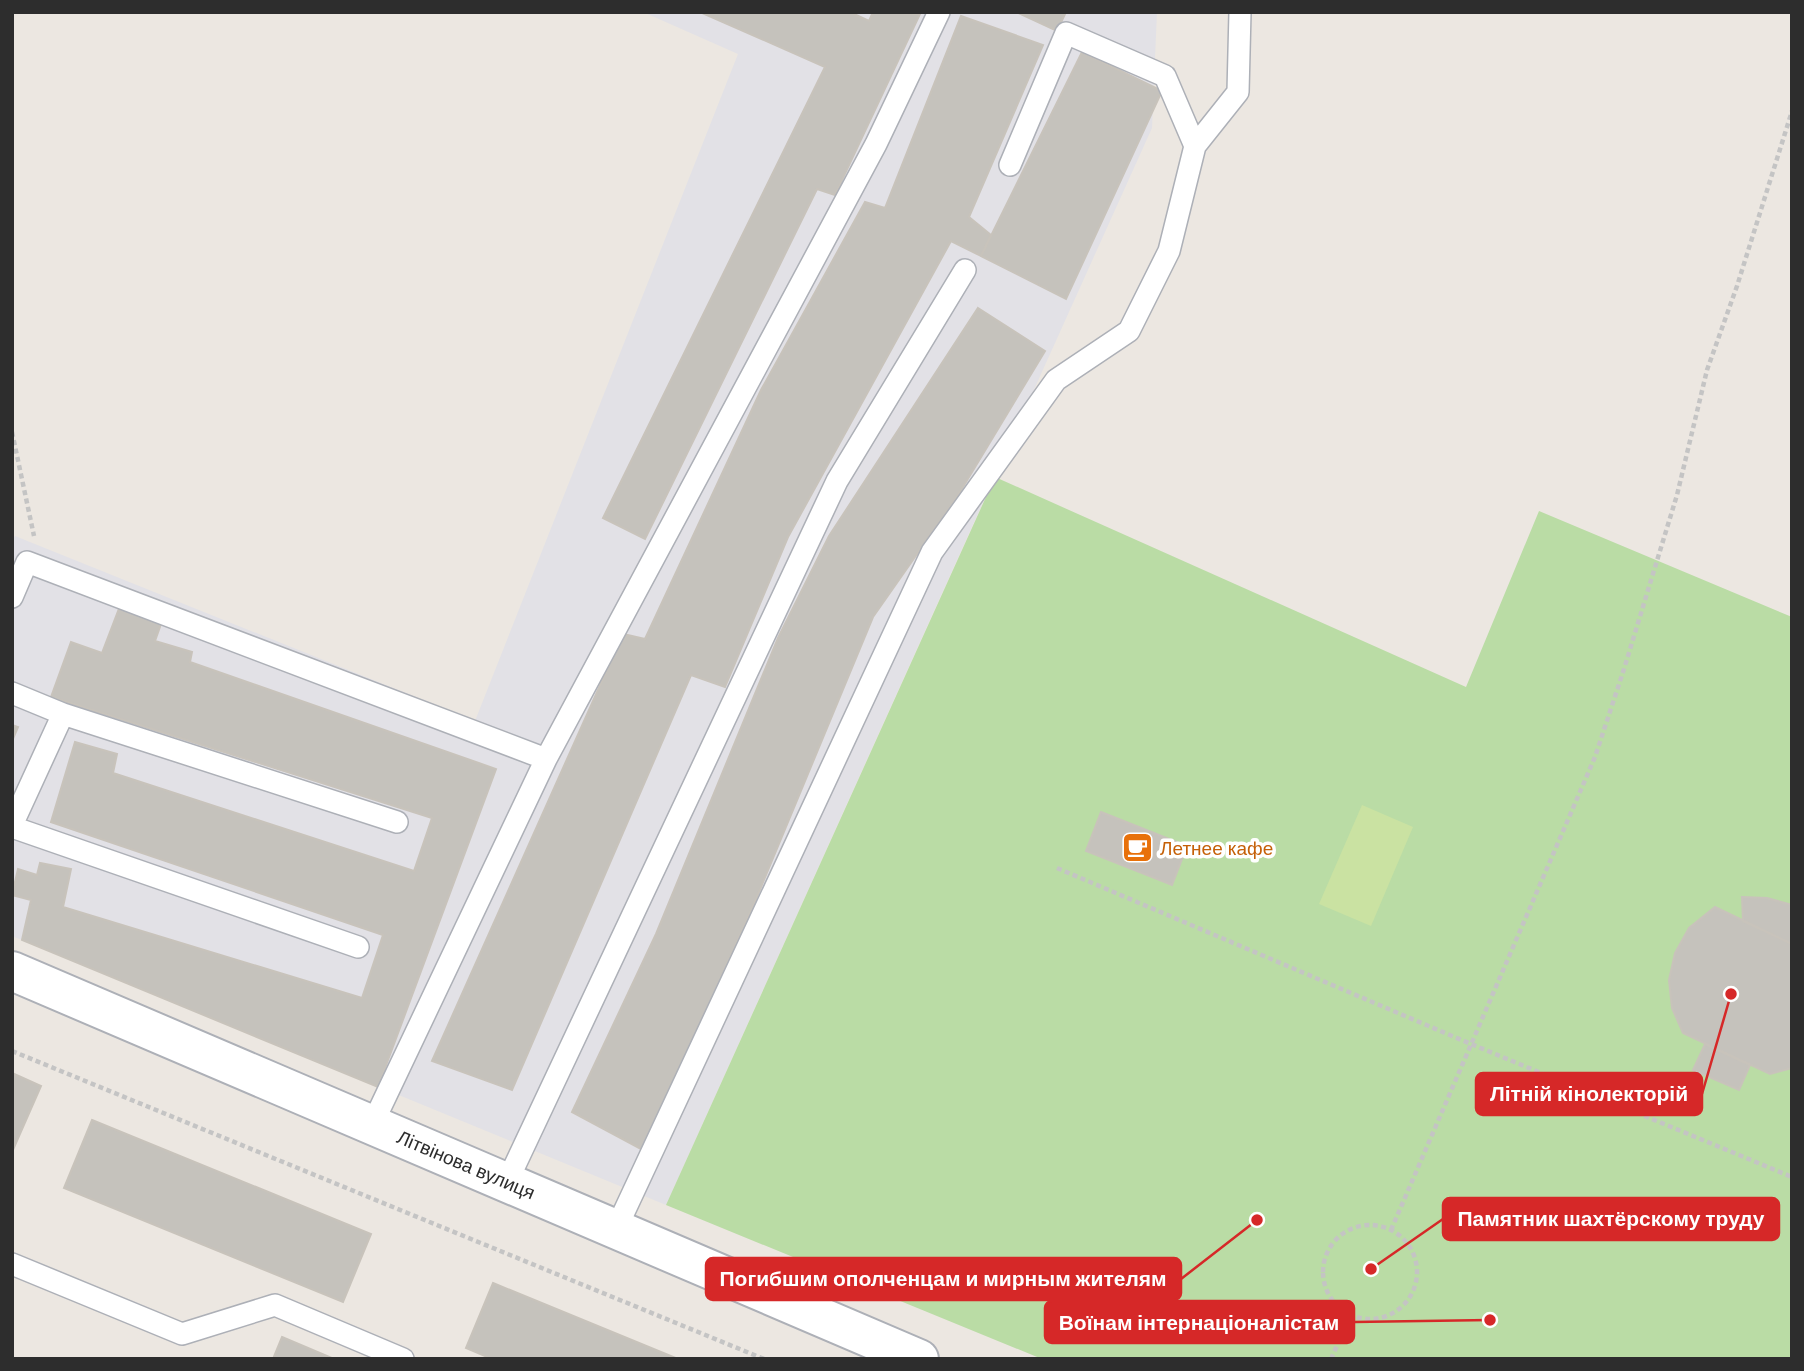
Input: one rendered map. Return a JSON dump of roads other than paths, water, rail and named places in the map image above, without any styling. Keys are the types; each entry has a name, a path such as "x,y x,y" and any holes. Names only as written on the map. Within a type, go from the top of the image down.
{"street":[{"name":"Літвінова вулиця","path":"12,971 919,1359"}],"lane":[{"path":"372,1125 546,759 876,144 939,12"},
{"path":"616,1229 932,552 1056,380 1129,331 1169,251 1195,146 1238,92 1240,12"},
{"path":"1010,165 1066,33 1165,76 1195,146"},
{"path":"507,1182 837,481 965,270"},
{"path":"12,597 27,562 546,759"},
{"path":"12,694 63,714 397,822"},
{"path":"63,714 12,826 358,947"},
{"path":"12,1264 182,1335 275,1305 403,1359"}],"place":[{"name":"Летнее кафе","path":"1137,848"},
{"name":"Літній кінолекторій","path":"1731,994"},
{"name":"Погибшим ополченцам и мирным жителям","path":"1257,1220"},
{"name":"Памятник шахтёрскому труду","path":"1371,1269"},
{"name":"Воїнам інтернаціоналістам","path":"1490,1320"}]}
